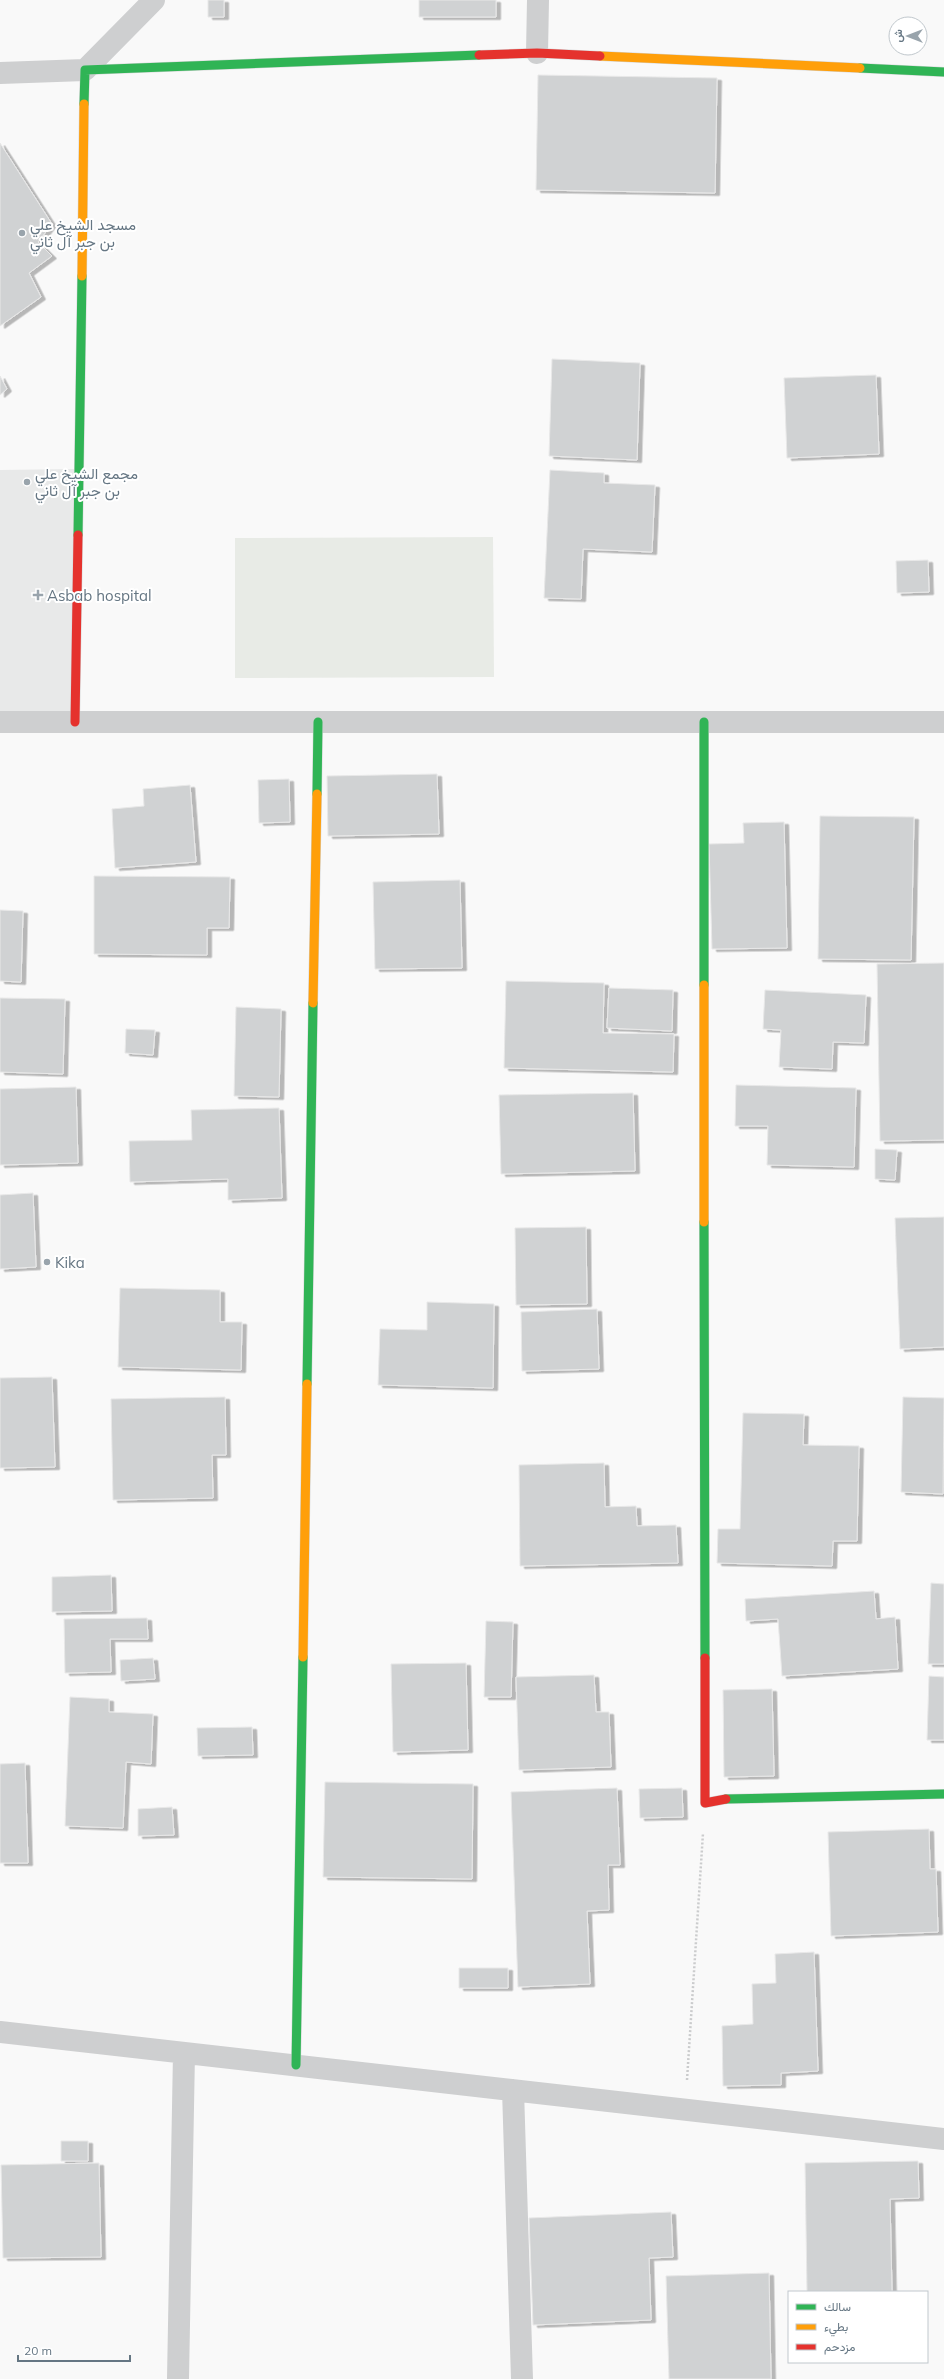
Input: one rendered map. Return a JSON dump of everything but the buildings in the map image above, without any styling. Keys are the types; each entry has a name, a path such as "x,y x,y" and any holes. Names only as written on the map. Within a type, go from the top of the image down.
{"street":[{"path":"75,722 85,70 154,0"},
{"path":"537,53 538,0"},
{"path":"0,73 537,53 944,72"},
{"path":"0,722 944,722"},
{"path":"296,2065 318,722"},
{"path":"704,722 705,1803 726,1799 944,1794"},
{"path":"0,2032 944,2139"},
{"path":"178,2379 184,2053"},
{"path":"513,2090 522,2379"}],"path":[{"path":"685,2109 705,1803"}],"shaded area":[{"name":"Asbab hospital","path":"74,469 76,721 0,721 0,470"},
{"path":"493,537 494,677 235,678 235,538"}],"traffic: fast":[{"path":"84,104 85,70 479,55"},
{"path":"860,68 944,72"},
{"path":"78,535 82,276"},
{"path":"317,794 318,722"},
{"path":"704,722 704,985"},
{"path":"307,1384 313,1003"},
{"path":"704,1222 705,1658"},
{"path":"296,2065 303,1657"},
{"path":"726,1799 944,1794"}],"traffic: slow":[{"path":"600,56 860,68"},
{"path":"82,276 84,104"},
{"path":"313,1003 317,794"},
{"path":"704,985 704,1222"},
{"path":"303,1657 307,1384"}],"traffic: jam":[{"path":"479,55 537,53 600,56"},
{"path":"75,722 78,535"},
{"path":"705,1658 705,1803 726,1799"}],"place":[{"name":"مسجد الشيخ علي بن جبر آل ثاني","path":"22,233"},
{"name":"مجمع الشيخ علي بن جبر آل ثاني","path":"27,482"},
{"name":"Asbab hospital","path":"38,595"},
{"name":"Kika","path":"47,1262"}]}
